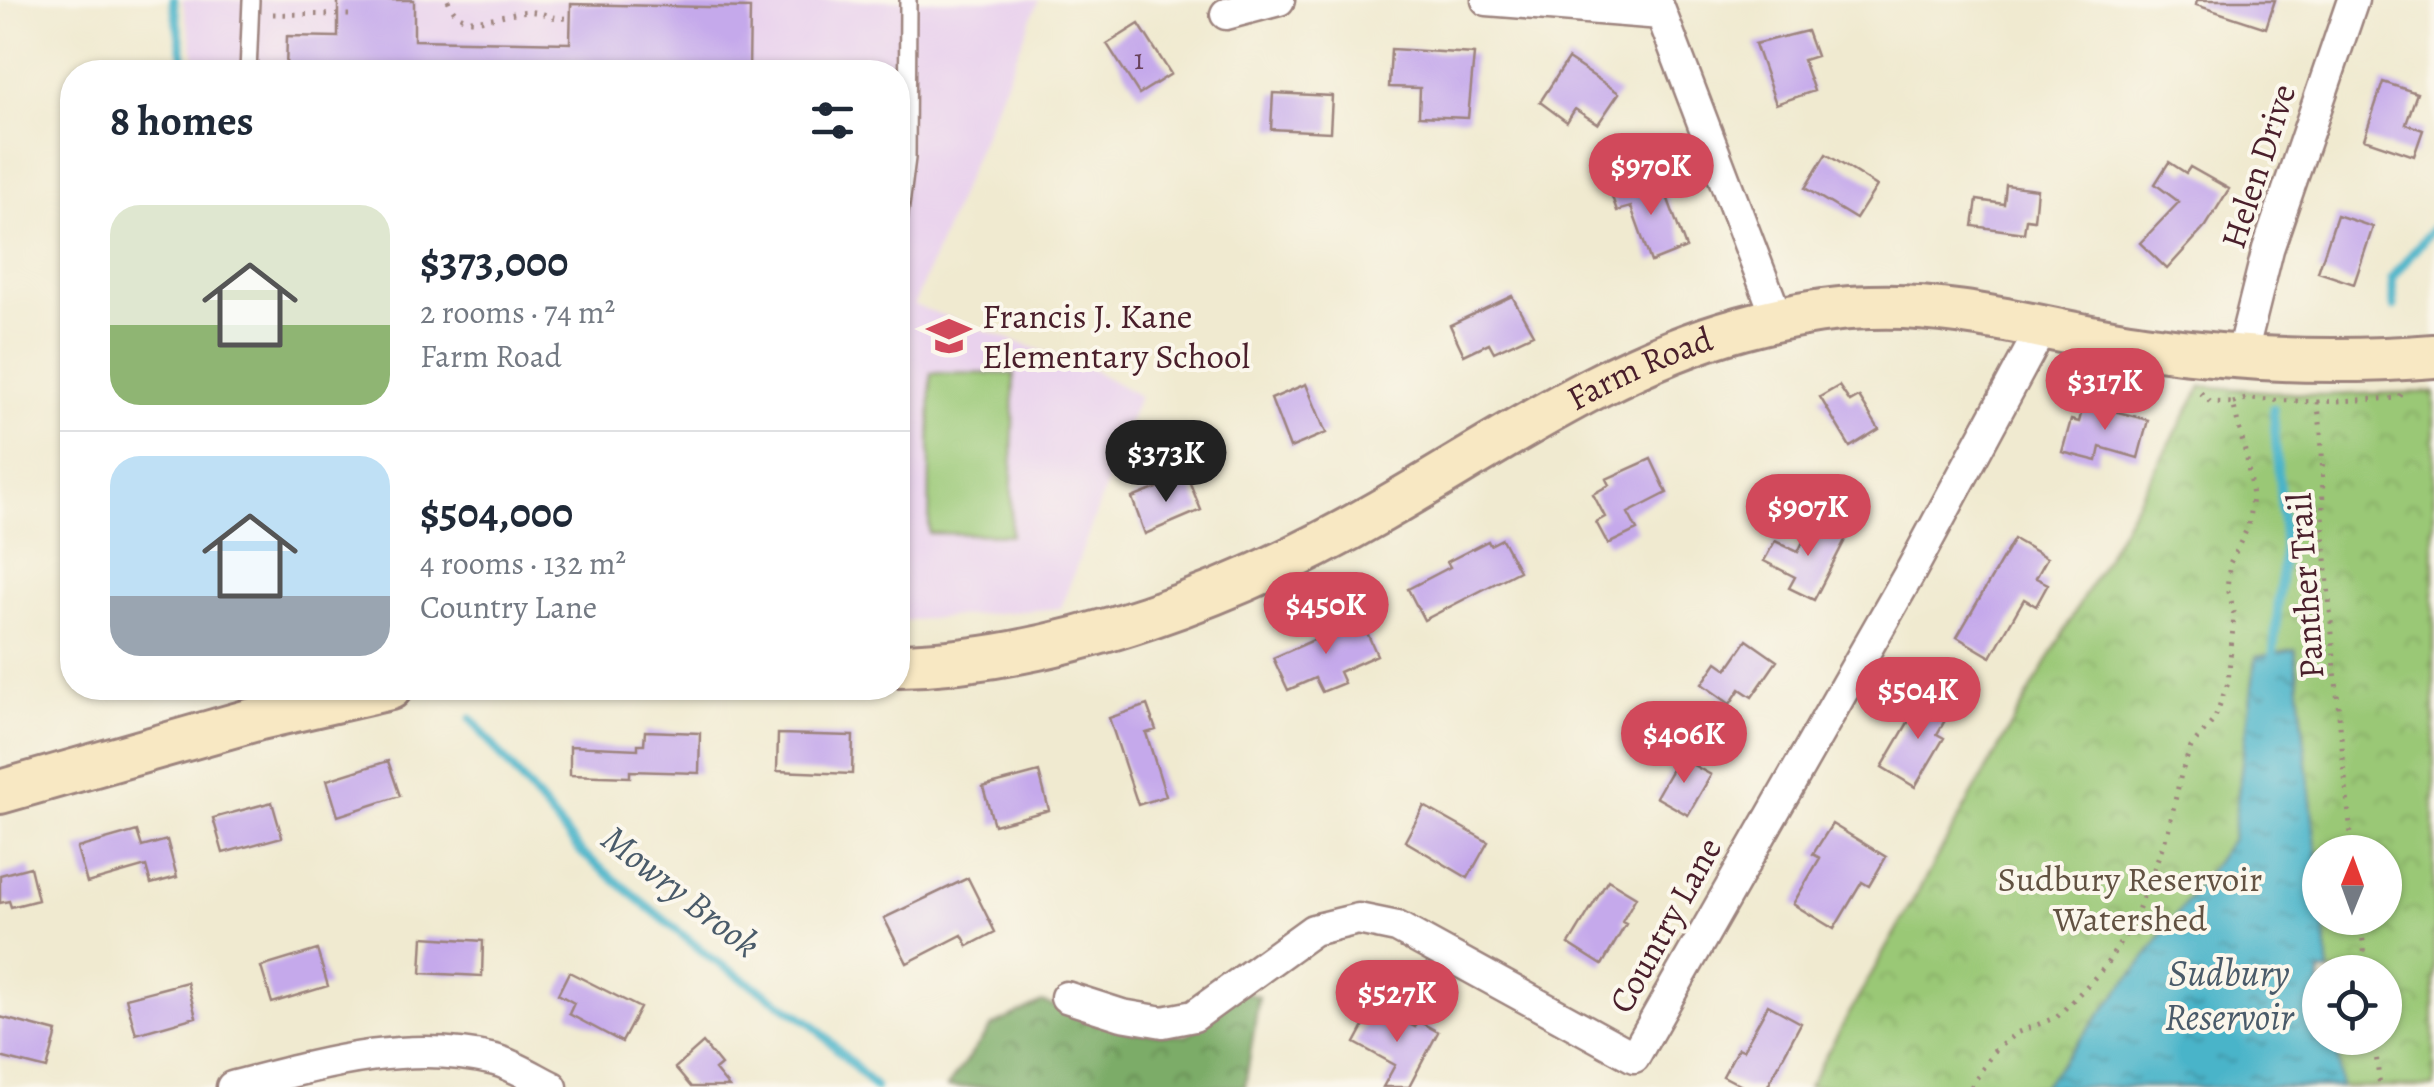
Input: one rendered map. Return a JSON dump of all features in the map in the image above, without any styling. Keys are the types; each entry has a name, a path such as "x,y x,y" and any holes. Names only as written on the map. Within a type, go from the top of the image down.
{"street":[{"path":"1226,14 1278,0"},
{"path":"1487,0 1659,7 1778,320"},
{"name":"Helen Drive","path":"2241,357 2268,249 2353,0"},
{"name":"Farm Road","path":"910,663 998,656 1113,626 1193,599 1317,545 1613,380 1674,352 1738,329 1778,320 1871,306 1938,311 2138,346 2241,357 2341,361 2434,356"},
{"name":"Country Lane","path":"1066,997 1122,1015 1163,1022 1194,1016 1313,930 1358,919 1397,928 1634,1058 1911,572 2042,328"},
{"path":"0,792 260,718 338,700"},
{"path":"232,1087 335,1061 421,1051 497,1060 552,1087"}],"lane":[{"path":"907,60 908,0"},
{"path":"248,60 250,7"}],"path":[{"path":"448,0 452,12 464,20 521,12 566,18"},
{"path":"250,7 350,15"},
{"name":"Panther Trail","path":"2195,388 2210,402 2318,402 2332,638 2351,835"},
{"name":"Panther Trail","path":"1971,1087 1993,1052 2016,1034 2057,1017 2104,968 2133,923 2168,832 2190,747 2214,720 2228,683 2234,616 2227,588 2230,563 2248,527 2252,497 2233,403"},
{"path":"2376,1055 2380,1087"}],"shaded area":[{"name":"Francis J. Kane Elementary School","path":"182,0 1039,0 914,305 1087,367 1139,396 1061,608 910,620 910,60 195,60"}],"green space":[{"path":"931,373 1014,374 1011,535 929,533"},
{"name":"Sudbury Reservoir Watershed","path":"2202,386 2314,395 2434,392 2434,1087 1808,1087"},
{"path":"1239,990 1259,997 1245,1087 947,1087 992,1026 1042,1002 1129,1031 1187,1036"}],"water":[{"name":"Sudbury Reservoir","path":"2295,650 2315,835 2302,835 2302,935 2326,935 2327,955 2302,955 2302,1055 2338,1055 2341,1087 2042,1087 2140,965 2232,839 2256,657"}],"building":[{"path":"338,0 414,0 414,40 570,43 571,4 750,8 749,60 286,60 287,36 338,37"},
{"path":"2197,0 2275,0 2266,28 2196,5"},
{"path":"1139,24 1171,74 1139,94 1107,44"},
{"path":"1807,31 1816,56 1803,60 1814,91 1776,104 1755,44"},
{"path":"1391,49 1474,54 1468,118 1419,116 1420,88 1389,87"},
{"path":"1568,59 1619,93 1598,124 1575,109 1567,122 1540,102"},
{"path":"2383,82 2417,93 2406,124 2423,130 2414,156 2364,139"},
{"path":"1273,93 1332,96 1330,132 1271,129"},
{"path":"1826,154 1877,186 1856,219 1805,188"},
{"path":"2169,162 2186,173 2190,167 2229,189 2206,226 2167,269 2140,243 2179,202 2155,184"},
{"path":"1644,176 1650,197 1665,191 1686,248 1651,262 1631,207 1617,211 1610,191"},
{"path":"2006,185 2037,189 2034,220 2026,219 2024,233 1973,226 1977,200 2004,204"},
{"path":"2337,215 2373,227 2354,284 2318,272"},
{"path":"1512,296 1533,334 1494,352 1489,343 1464,355 1450,325"},
{"path":"1306,384 1326,433 1290,448 1271,399"},
{"path":"1839,386 1850,402 1859,397 1879,429 1850,447 1820,397"},
{"path":"2084,403 2148,420 2138,458 2100,447 2097,461 2062,452 2071,420 2079,422"},
{"path":"1651,459 1667,493 1628,513 1637,530 1608,544 1596,522 1605,517 1593,494 1609,485 1606,479"},
{"path":"1187,476 1201,510 1145,534 1132,498"},
{"path":"1813,521 1846,538 1814,600 1789,588 1795,577 1764,561 1775,541 1798,552"},
{"path":"1502,539 1519,571 1424,620 1408,589 1450,567 1447,562 1488,541 1490,545"},
{"path":"2014,539 2047,558 2036,578 2048,584 2036,606 2024,599 1991,657 1957,637"},
{"path":"1361,619 1377,655 1339,672 1344,683 1322,692 1315,678 1288,690 1273,658"},
{"path":"1747,640 1777,661 1752,697 1740,689 1730,704 1702,684 1717,662 1727,669"},
{"path":"1924,695 1951,710 1937,734 1944,738 1915,787 1882,767"},
{"path":"1147,705 1156,730 1146,733 1166,796 1138,805 1109,718"},
{"path":"645,731 700,733 699,773 630,771 630,777 570,775 570,746 638,749 638,744 644,744"},
{"path":"778,734 853,736 852,774 777,771"},
{"path":"1679,757 1711,775 1688,815 1656,797"},
{"path":"388,761 400,796 338,816 327,780"},
{"path":"1039,772 1049,810 994,825 983,787"},
{"path":"272,802 282,837 223,853 213,818"},
{"path":"1424,806 1488,842 1468,878 1405,841"},
{"path":"1832,824 1886,857 1869,886 1862,882 1834,929 1793,904 1820,858 1813,854"},
{"path":"137,831 142,847 167,840 177,877 151,884 146,866 87,883 77,848"},
{"path":"30,867 38,900 11,907 9,901 0,903 0,875"},
{"path":"968,878 995,932 968,946 962,935 907,963 884,918"},
{"path":"1608,880 1636,897 1622,922 1626,924 1602,965 1569,944"},
{"path":"423,937 483,941 482,976 421,973"},
{"path":"317,950 328,986 272,1003 261,967"},
{"path":"569,972 640,1008 622,1042 569,1014 574,1003 558,994"},
{"path":"187,982 196,1017 136,1034 126,998"},
{"path":"1768,1005 1801,1023 1767,1087 1744,1087 1723,1076"},
{"path":"1375,1006 1415,1027 1418,1021 1438,1032 1409,1087 1383,1087 1395,1065 1355,1043"},
{"path":"0,1017 57,1032 47,1069 0,1057"},
{"path":"703,1043 721,1065 715,1070 729,1087 691,1087 675,1068"}],"waterway":[{"name":"Mowry Brook","path":"173,0 184,60"},
{"path":"2394,307 2392,278 2434,227"},
{"path":"2273,408 2284,545 2273,656"},
{"name":"Mowry Brook","path":"471,719 582,853 711,958 811,1023 875,1087"}],"place":[{"name":"Francis J. Kane Elementary School","path":"949,336"}]}
